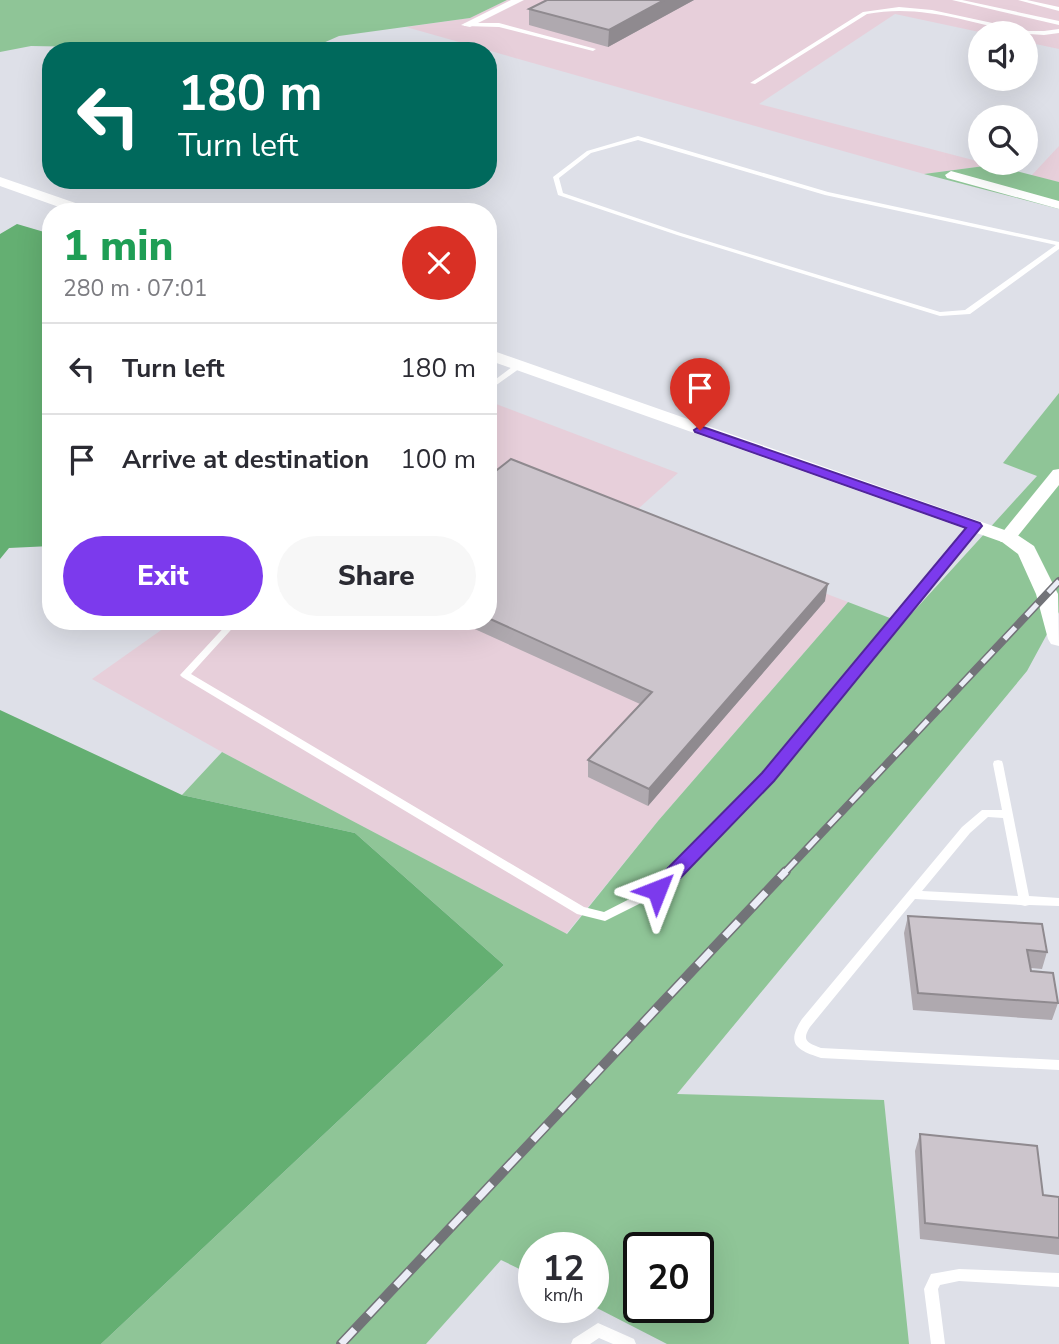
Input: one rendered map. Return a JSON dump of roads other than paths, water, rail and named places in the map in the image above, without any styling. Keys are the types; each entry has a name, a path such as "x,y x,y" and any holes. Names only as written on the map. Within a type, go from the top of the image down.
{"street":[{"path":"466,26 519,0"},
{"path":"951,175 1059,205"},
{"path":"0,181 62,203"},
{"path":"497,357 1007,538 1027,551 1047,594 1059,639"},
{"path":"1007,538 1059,474"}],"lane":[{"path":"955,0 1059,23"},
{"path":"1021,0 1059,9"},
{"path":"753,83 865,13 885,8 917,8 1030,33 1059,31"},
{"path":"466,26 499,26 593,49"},
{"path":"638,138 827,194 1059,245 967,312 940,314 702,242 560,194 556,177 589,152 638,138"},
{"path":"497,382 519,366"},
{"path":"227,630 185,675 581,911 605,917 657,890 768,777 975,526"},
{"path":"998,764 1025,902"},
{"path":"1008,814 986,813 965,830 806,1023 800,1032 800,1041 804,1047 821,1052 1059,1065"},
{"path":"912,895 1058,905"},
{"path":"938,1344 931,1289 936,1279 958,1275 1059,1280"},
{"path":"578,1344 598,1330 629,1344"}],"railway":[{"path":"785,872 1059,581"},
{"path":"341,1344 786,871"}]}
